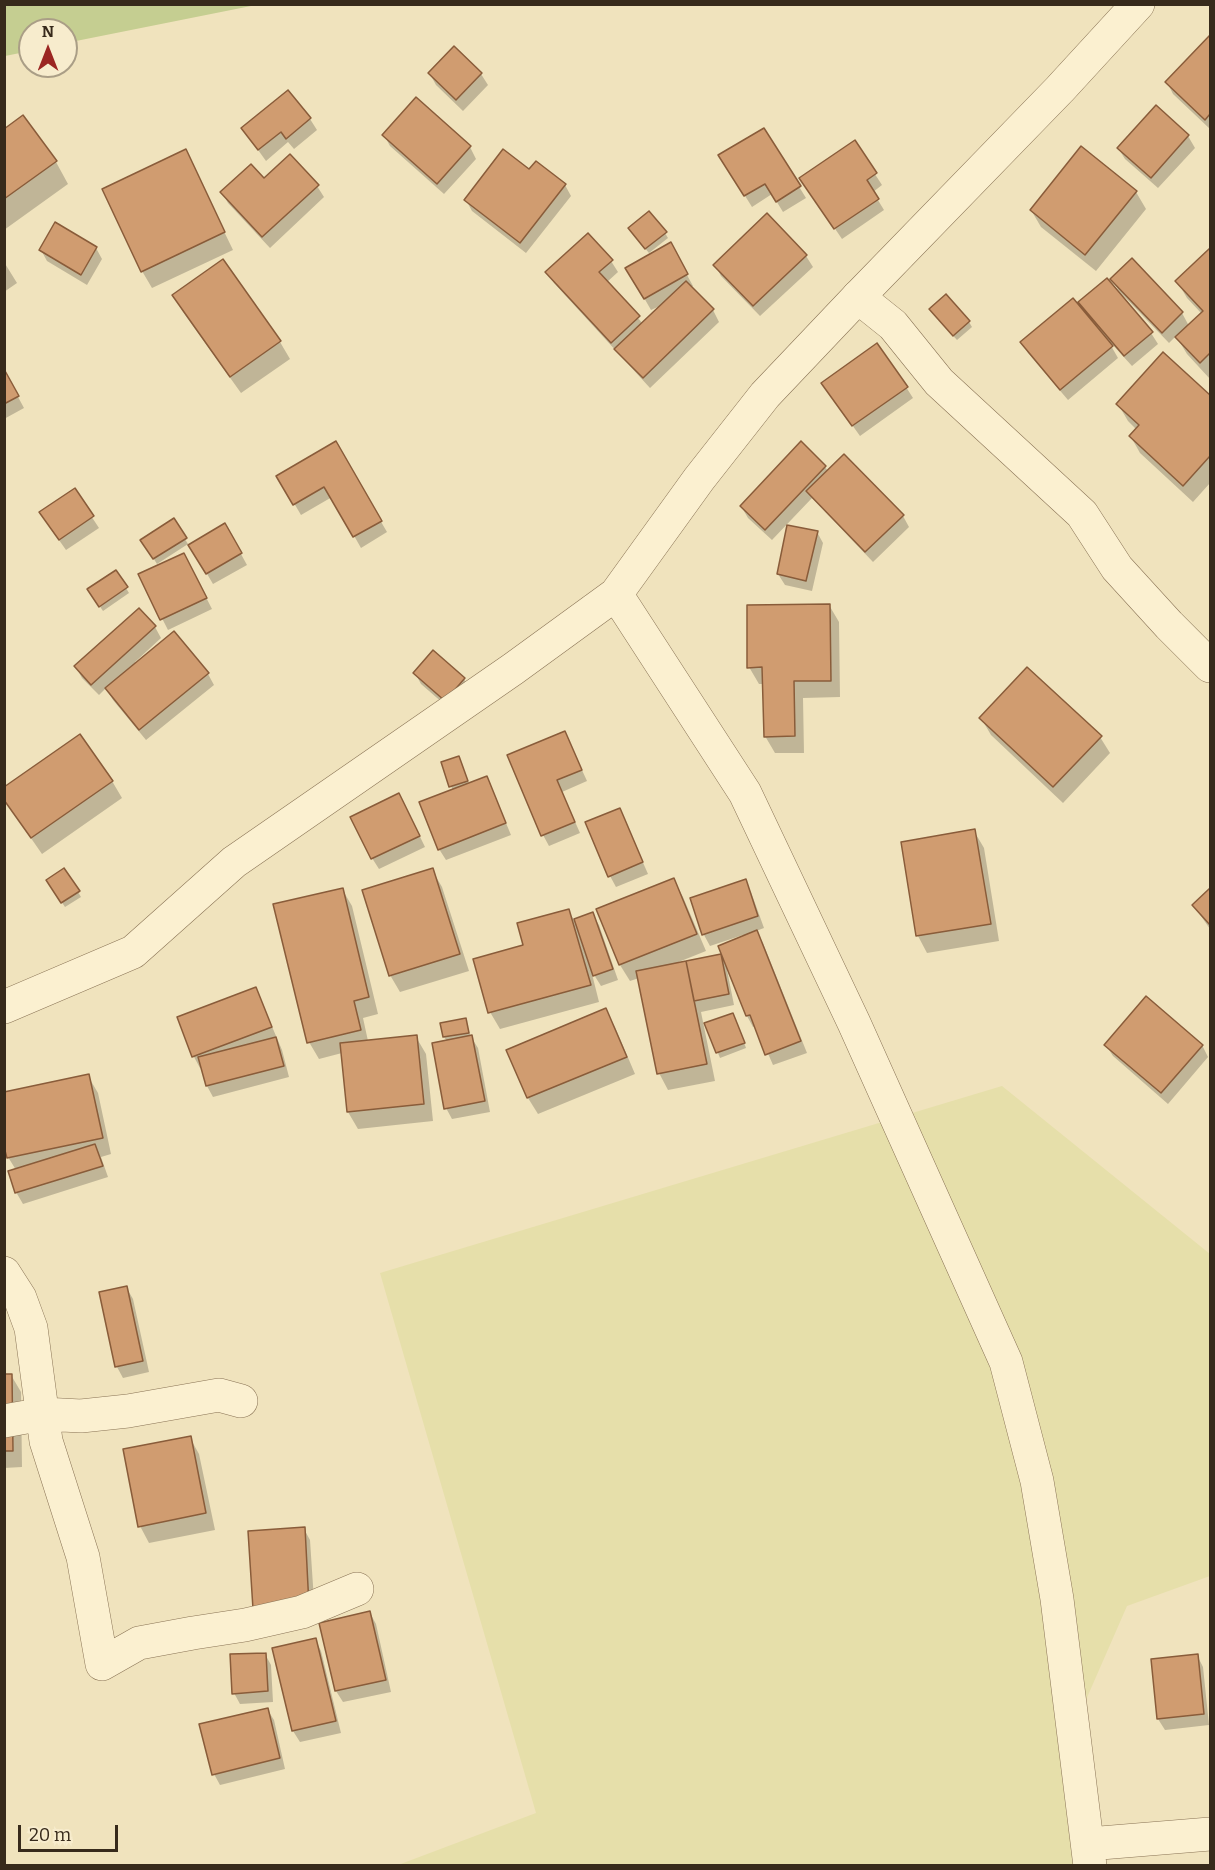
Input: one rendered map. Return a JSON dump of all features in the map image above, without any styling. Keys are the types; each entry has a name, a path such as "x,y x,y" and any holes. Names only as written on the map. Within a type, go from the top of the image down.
{"street":[{"path":"4,1007 133,952 234,862 513,669 616,594 699,478 765,395 1060,89 1138,4"},
{"path":"858,297 893,325 939,382 1082,514 1117,568 1169,626 1210,666"},
{"path":"616,594 745,793 854,1023 1006,1362 1037,1481 1057,1599 1089,1855 1210,1834"},
{"path":"4,1273 20,1298 31,1328 46,1441 83,1557 102,1664 139,1643 245,1625 291,1614 357,1589"},
{"path":"4,1421 43,1414 81,1416 128,1411 219,1395 241,1401"}],"shaded area":[{"path":"1002,1086 1210,1254 1210,1576 1127,1606 1082,1709 1088,1865 398,1865 536,1813 380,1273"}],"green space":[{"path":"5,4 256,4 78,41 78,18 18,18 18,53 5,56"}],"building":[{"path":"1210,35 1210,114 1205,120 1165,82"},
{"path":"454,46 482,73 456,100 428,73"},
{"path":"288,90 311,118 286,139 281,132 258,150 241,128"},
{"path":"416,97 471,146 437,184 382,135"},
{"path":"1156,105 1189,135 1151,178 1117,148"},
{"path":"23,115 57,161 4,199 4,129"},
{"path":"764,128 801,186 776,202 765,184 744,196 718,155"},
{"path":"855,140 877,173 867,180 879,199 834,229 799,178"},
{"path":"1081,146 1137,191 1085,255 1030,210"},
{"path":"186,149 225,232 141,272 102,189"},
{"path":"503,149 529,169 536,161 566,184 520,243 464,200"},
{"path":"290,154 319,185 262,237 220,192 251,164 264,178"},
{"path":"649,211 667,232 645,249 628,228"},
{"path":"767,213 807,255 753,306 713,265"},
{"path":"55,222 97,247 81,275 39,250"},
{"path":"588,233 613,260 599,272 640,316 611,343 545,272"},
{"path":"671,242 688,274 644,299 625,268"},
{"path":"1210,248 1210,353 1200,363 1175,337 1203,311 1175,281"},
{"path":"1132,258 1183,312 1162,333 1110,279"},
{"path":"223,259 281,341 230,377 172,295"},
{"path":"1107,278 1153,332 1124,356 1078,302"},
{"path":"686,281 714,309 643,378 614,349"},
{"path":"946,294 970,321 953,336 929,309"},
{"path":"1073,298 1113,346 1060,390 1020,342"},
{"path":"877,343 908,387 852,426 821,383"},
{"path":"1163,352 1210,395 1210,456 1183,486 1129,436 1139,425 1116,404"},
{"path":"4,369 19,396 4,404"},
{"path":"336,441 382,521 353,537 324,487 293,505 276,476"},
{"path":"801,441 826,466 765,530 740,506"},
{"path":"844,454 904,515 865,552 806,491"},
{"path":"75,488 94,516 59,540 39,512"},
{"path":"174,518 187,538 153,559 140,540"},
{"path":"225,523 242,553 206,574 188,545"},
{"path":"787,525 818,531 806,581 777,574"},
{"path":"184,553 207,598 160,620 138,574"},
{"path":"116,570 128,587 99,607 87,589"},
{"path":"830,604 831,681 794,681 795,736 764,737 762,667 747,668 747,605"},
{"path":"139,608 156,626 91,685 74,666"},
{"path":"174,631 209,673 139,730 105,688"},
{"path":"433,650 465,678 445,701 413,673"},
{"path":"1027,667 1102,736 1053,787 979,718"},
{"path":"565,731 582,770 557,780 575,822 541,836 507,755"},
{"path":"80,734 113,781 31,838 4,800 4,787"},
{"path":"459,756 468,781 449,787 441,762"},
{"path":"487,776 506,823 438,850 419,802"},
{"path":"399,793 420,836 371,859 350,817"},
{"path":"620,808 643,862 608,877 585,822"},
{"path":"975,829 991,924 916,936 901,842"},
{"path":"64,868 80,891 61,903 46,880"},
{"path":"433,868 460,954 389,976 362,890"},
{"path":"674,878 697,934 619,965 596,909"},
{"path":"746,879 758,916 702,935 690,898"},
{"path":"343,888 369,997 354,1001 361,1030 307,1043 273,904"},
{"path":"1210,888 1210,925 1192,905"},
{"path":"569,909 591,985 488,1013 473,959 523,945 517,923"},
{"path":"593,912 613,969 593,976 574,919"},
{"path":"757,930 801,1041 765,1055 750,1015 746,1016 718,946"},
{"path":"721,954 729,994 694,1001 686,961"},
{"path":"686,961 707,1064 657,1074 636,971"},
{"path":"256,987 272,1027 192,1057 177,1017"},
{"path":"1146,996 1203,1045 1161,1093 1104,1045"},
{"path":"606,1008 627,1057 527,1098 506,1050"},
{"path":"733,1013 745,1043 716,1053 704,1023"},
{"path":"466,1018 469,1033 443,1037 440,1023"},
{"path":"417,1035 424,1104 347,1112 340,1043"},
{"path":"472,1035 485,1101 444,1109 432,1043"},
{"path":"276,1037 284,1066 206,1086 198,1057"},
{"path":"89,1074 103,1138 7,1158 4,1147 4,1092"},
{"path":"95,1144 103,1166 15,1193 8,1171"},
{"path":"127,1286 143,1361 115,1367 99,1292"},
{"path":"4,1374 12,1374 13,1451 4,1451"},
{"path":"191,1436 206,1513 138,1527 123,1449"},
{"path":"305,1527 309,1606 253,1609 248,1531"},
{"path":"370,1611 386,1680 335,1691 319,1623"},
{"path":"316,1638 336,1721 292,1731 272,1648"},
{"path":"266,1653 268,1691 232,1694 230,1654"},
{"path":"1198,1654 1204,1714 1157,1719 1151,1659"},
{"path":"268,1708 280,1758 212,1775 199,1724"}]}
